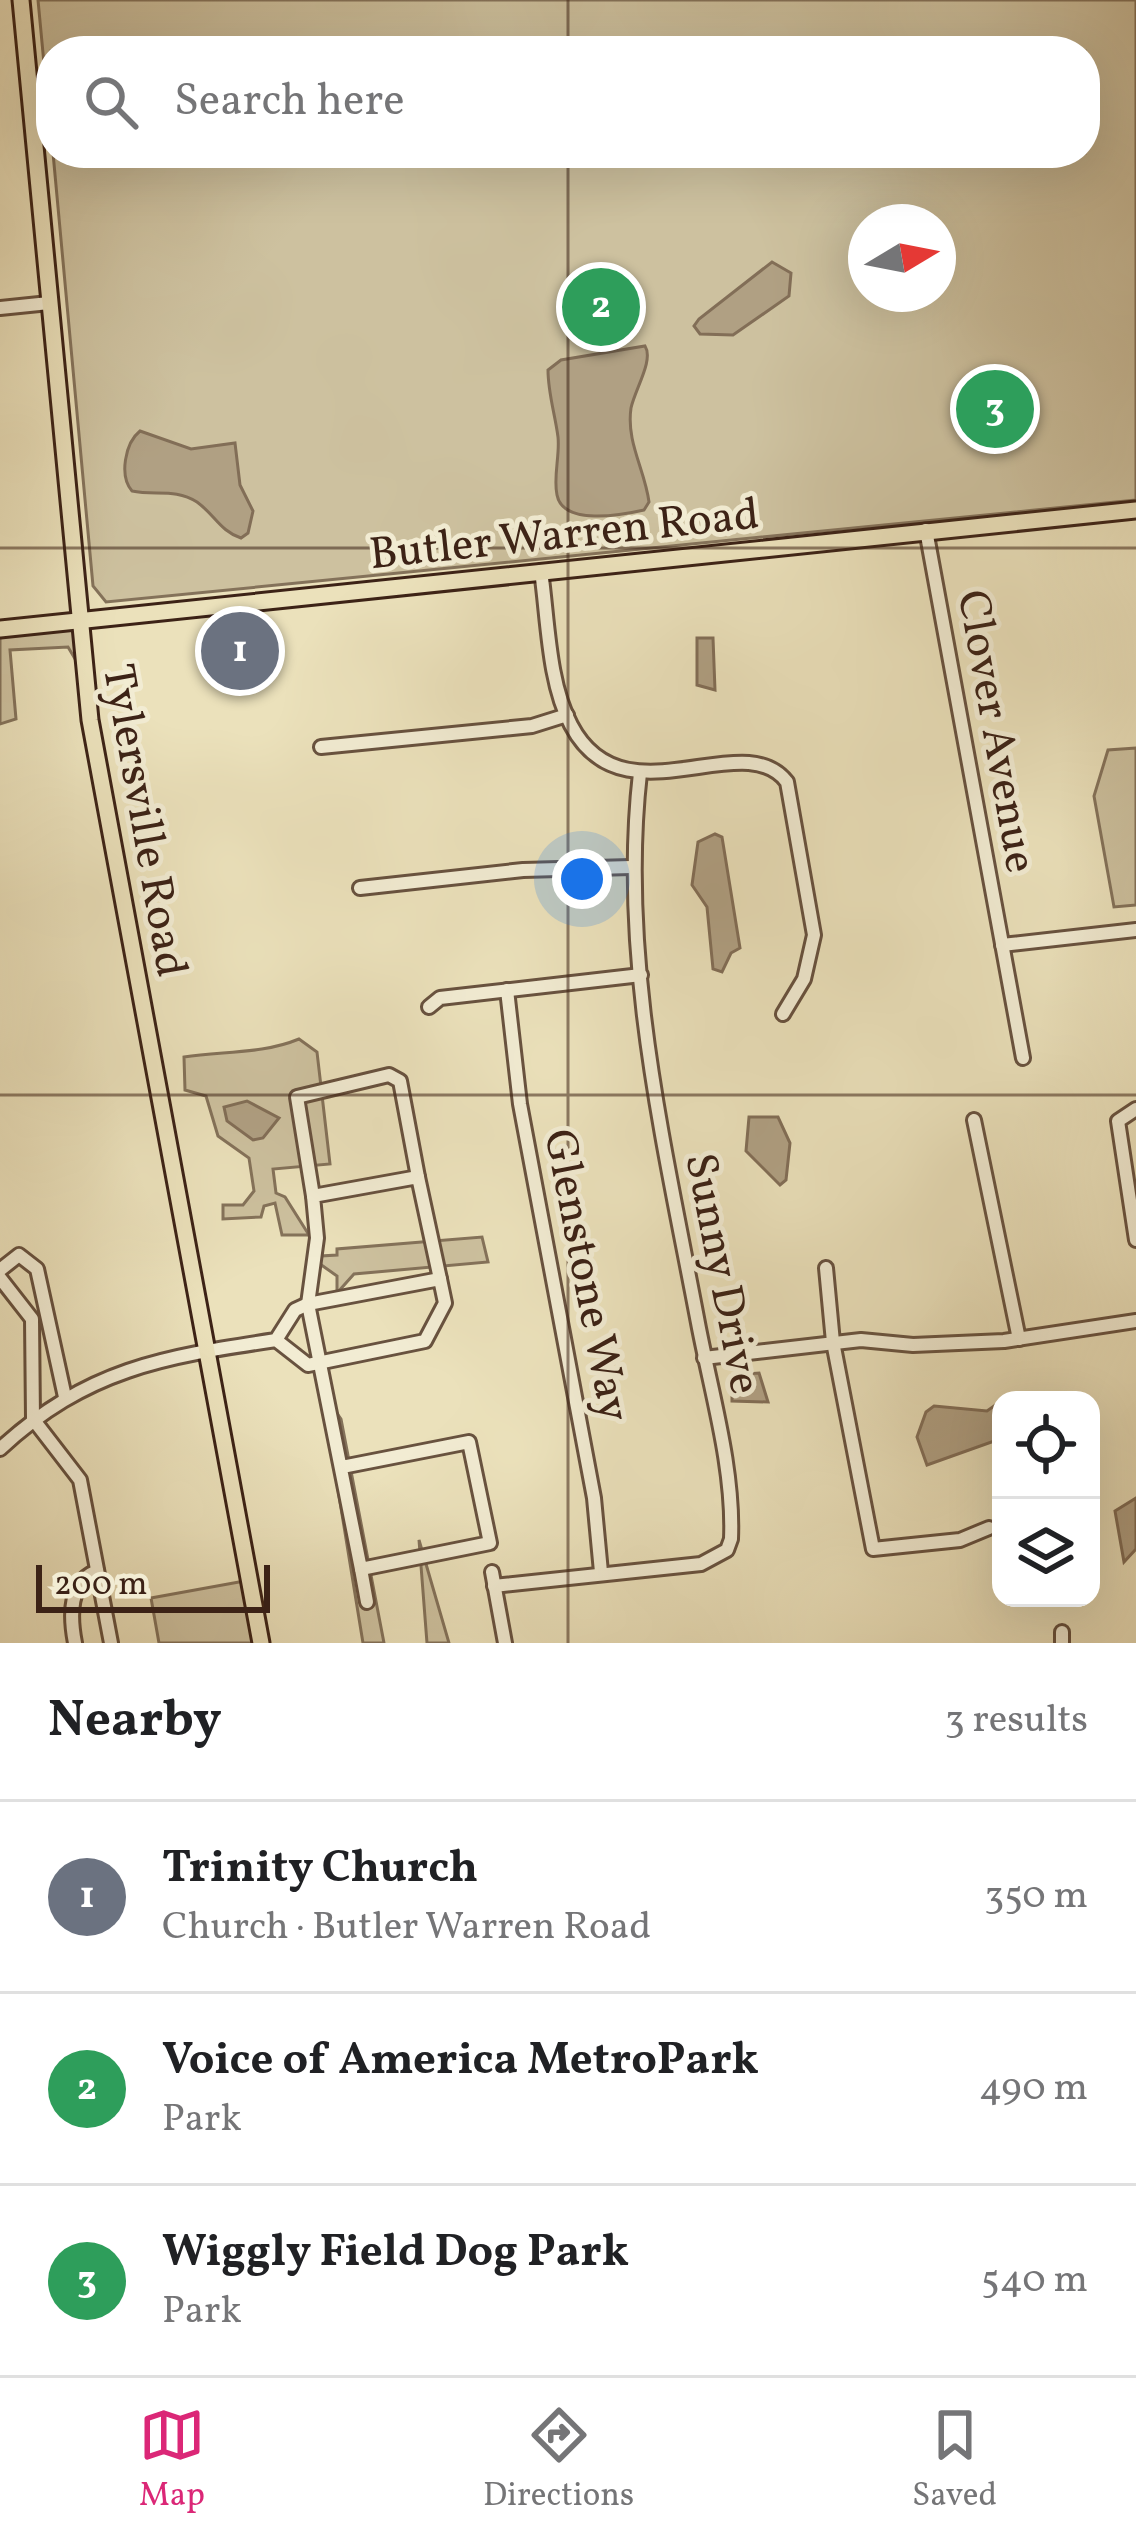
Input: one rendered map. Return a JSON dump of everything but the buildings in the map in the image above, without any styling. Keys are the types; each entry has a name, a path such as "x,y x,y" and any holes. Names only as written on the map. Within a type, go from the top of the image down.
{"main road":[{"name":"Tylersville Road","path":"21,0 36,162"},
{"name":"Tylersville Road","path":"37,168 79,620 102,793 261,1643"},
{"name":"Butler Warren Road","path":"0,629 1136,510"}],"street":[{"path":"0,308 49,303"},
{"name":"Clover Avenue","path":"926,530 1022,1058"},
{"path":"541,571 567,715 596,756 640,773 761,764 788,782 814,935 804,980 783,1013"},
{"path":"321,747 532,726 567,715"},
{"name":"Sunny Drive","path":"506,1643 493,1579 700,1564 727,1550 732,1524 658,1115 631,867 640,773"},
{"path":"359,888 541,868 631,867"},
{"path":"1002,945 1136,929"},
{"path":"429,1007 440,998 641,975"},
{"name":"Glenstone Way","path":"507,990 520,1104 594,1498 601,1573"},
{"path":"276,1340 301,1361 322,1365 425,1341 445,1304 400,1082 389,1075 297,1097 317,1238 308,1304 322,1365 367,1602"},
{"path":"1136,1109 1118,1121 1136,1240"},
{"path":"974,1120 1019,1339"},
{"path":"313,1196 418,1177"},
{"path":"65,1396 37,1269 19,1255 0,1274 32,1319 33,1419 80,1480 111,1643"},
{"path":"826,1268 833,1342 873,1549 960,1540 989,1528"},
{"path":"0,1450 65,1396 124,1370 276,1340 295,1310 308,1304 440,1279"},
{"path":"704,1358 833,1342 913,1345 1019,1339 1136,1321"},
{"path":"341,1467 470,1442 490,1543 361,1569"},
{"path":"75,1643 73,1602 82,1581 97,1571"}],"shaded area":[{"path":"38,0 1136,0 1136,500 106,602 93,586 54,168 1100,168 1100,36 41,36"},
{"path":"772,262 791,273 789,296 733,335 700,334 694,326 699,319"},
{"path":"645,346 647,359 630,420 649,502 644,510 622,514 594,516 570,511 557,495 558,437 548,370 561,360"},
{"path":"140,431 191,449 235,443 240,485 253,511 248,533 241,538 234,535 189,498 132,491 126,460"},
{"path":"79,620 84,674 68,647 10,650 16,719 0,724 0,629"},
{"path":"697,638 713,638 715,690 697,685"},
{"path":"1136,748 1136,905 1114,907 1094,796 1108,750"},
{"path":"715,834 722,837 740,948 731,953 722,972 713,969 707,907 692,885 698,842"},
{"path":"299,1039 317,1052 330,1164 273,1169 276,1193 285,1197 309,1235 282,1235 275,1203 264,1206 261,1217 223,1219 223,1205 243,1205 254,1191 249,1158 218,1136 206,1096 185,1090 184,1057 257,1050"},
{"path":"247,1101 279,1118 263,1138 253,1140 227,1121 224,1107"},
{"path":"749,1117 778,1117 790,1143 786,1180 780,1185 746,1151"},
{"path":"482,1237 488,1262 354,1274 337,1293 337,1276 320,1264 321,1256 337,1255 337,1249"},
{"path":"759,1373 768,1402 732,1401 732,1375"},
{"path":"332,1406 341,1419 384,1643 363,1643 327,1422"},
{"path":"934,1406 987,1411 992,1407 992,1442 927,1465 917,1437 926,1412"},
{"path":"1136,1498 1136,1549 1124,1562 1115,1511"},
{"path":"419,1540 449,1643 427,1643"},
{"path":"250,1580 261,1643 159,1643 151,1598"}],"place":[{"name":"Voice of America MetroPark","path":"601,307"},
{"name":"Wiggly Field Dog Park","path":"995,409"},
{"name":"Trinity Church","path":"240,651"}]}
